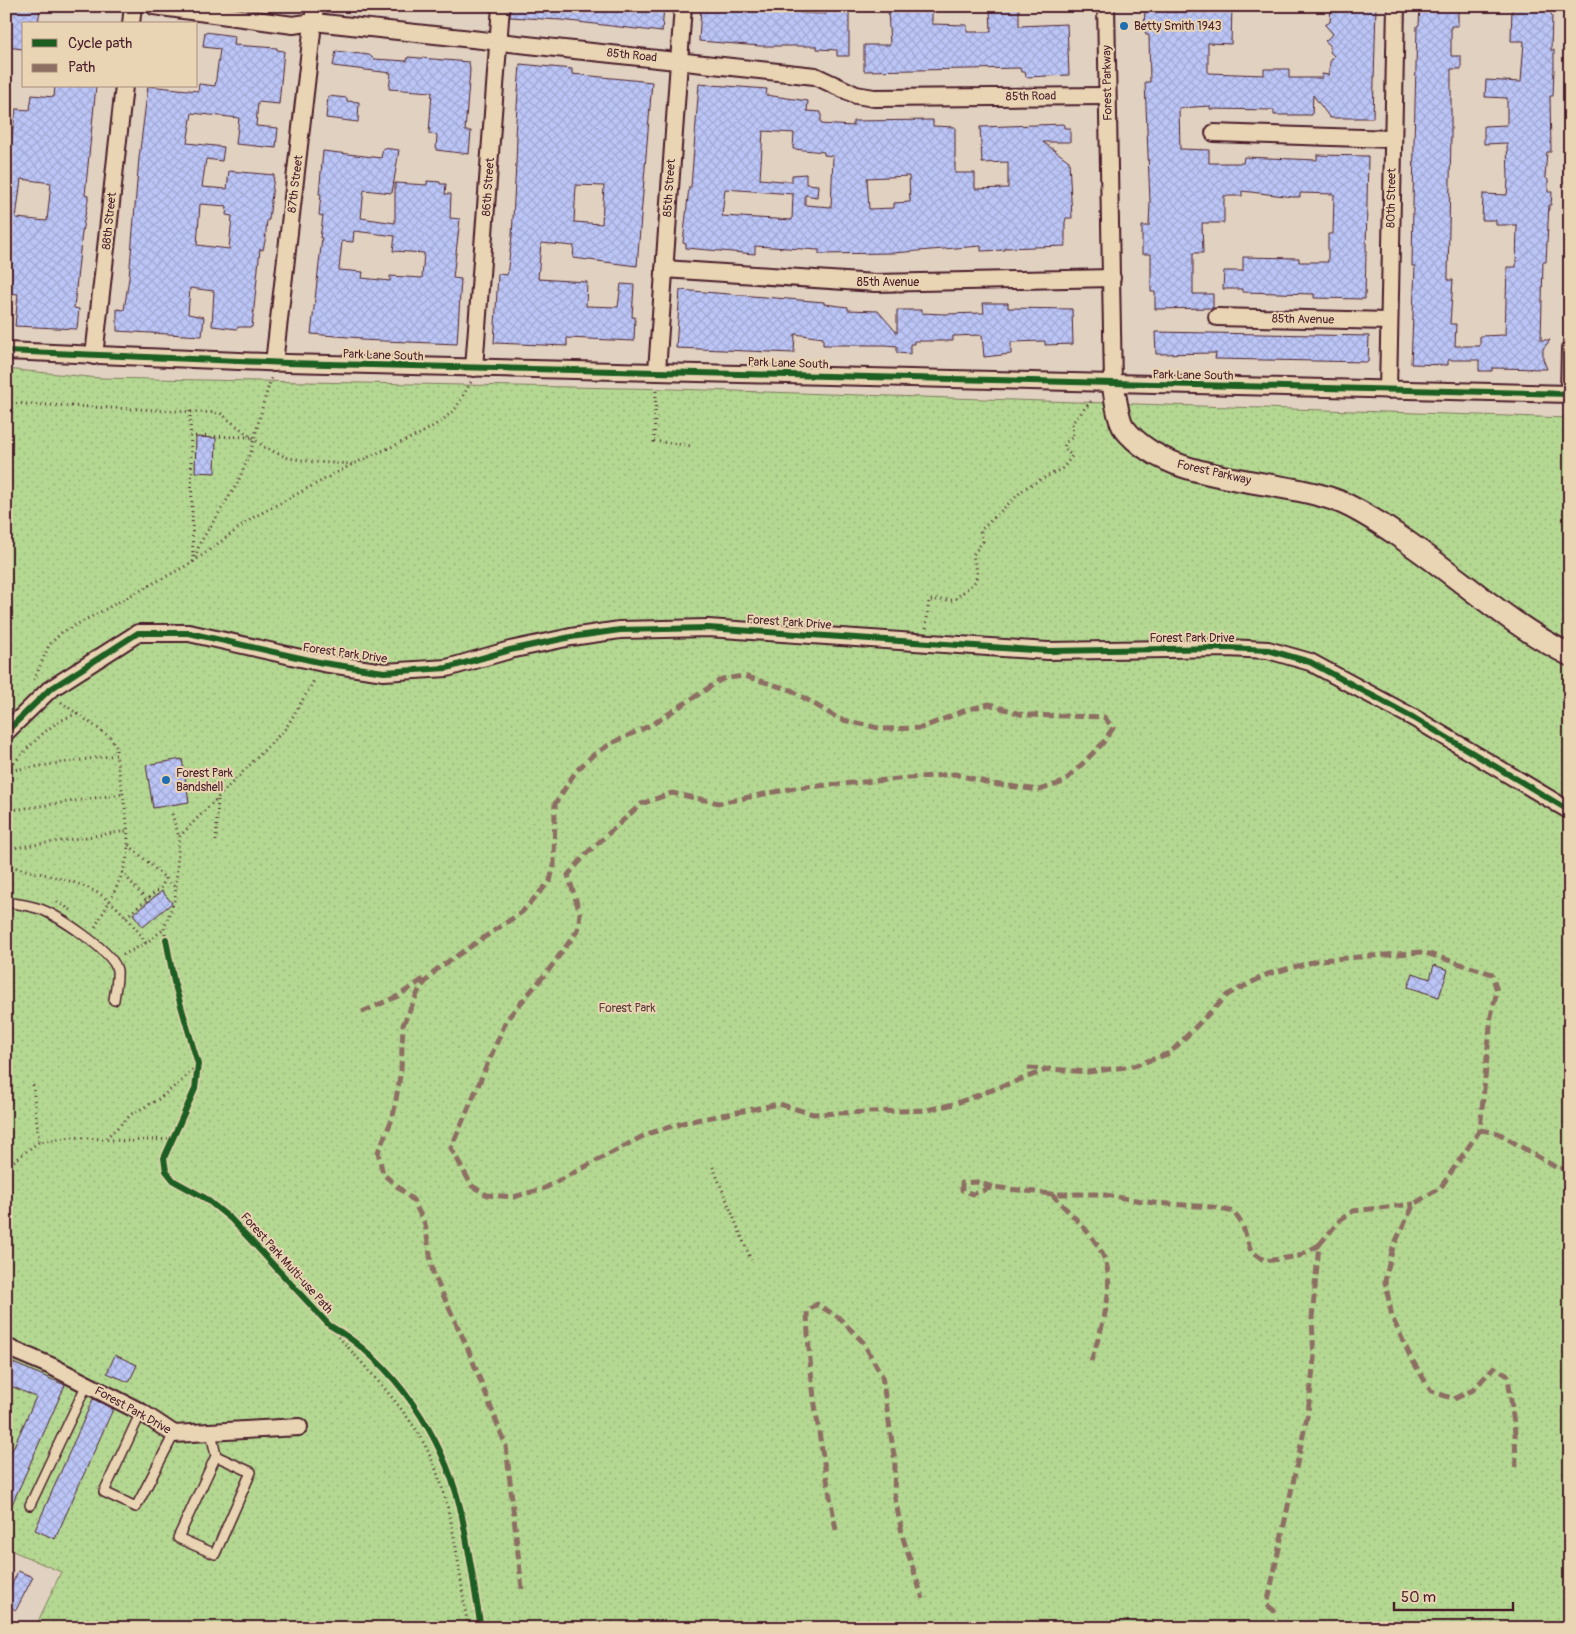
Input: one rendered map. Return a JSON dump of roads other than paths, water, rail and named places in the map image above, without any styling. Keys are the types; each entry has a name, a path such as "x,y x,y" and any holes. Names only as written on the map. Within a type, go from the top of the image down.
{"street":[{"path":"131,22 133,6"},
{"name":"85th Road","path":"154,6 293,25 314,14 498,40 815,76 856,95 874,98 1107,96"},
{"name":"86th Street","path":"473,375 501,6"},
{"name":"85th Street","path":"656,370 683,6"},
{"name":"Forest Parkway","path":"1106,6 1112,278 1112,384 1122,427 1144,448 1174,464 1337,501 1354,509 1420,550 1539,640 1570,655"},
{"name":"80th Street","path":"1388,390 1396,6"},
{"name":"87th Street","path":"274,363 314,14"},
{"name":"88th Street","path":"94,356 124,88"},
{"path":"1214,133 1392,139"},
{"name":"85th Avenue","path":"664,269 875,283 1112,278"},
{"name":"85th Avenue","path":"1216,317 1389,321"},
{"path":"1569,394 1570,349"},
{"name":"Park Lane South","path":"6,351 274,363 473,375 656,370 1112,384 1569,394"},
{"name":"Forest Park Drive","path":"6,732 49,690 138,633 188,633 322,664 384,672 447,668 510,650 571,636 620,630 708,628 1048,651 1227,648 1268,650 1310,662 1414,718 1570,811"},
{"name":"Forest Park Drive","path":"6,1347 87,1384 141,1412 174,1434 299,1427"}],"lane":[{"path":"6,902 39,909 60,918 112,960 117,969 114,1000"},
{"path":"30,1505 87,1384"},
{"path":"141,1412 104,1492 136,1507 174,1434"},
{"path":"211,1432 216,1456 178,1538 215,1554 251,1472 216,1456"}],"place":[{"name":"Betty Smith 1943","path":"1124,26"},
{"name":"Forest Park Bandshell","path":"166,780"}],"park label":[{"name":"Forest Park","path":"627,1008"}]}
